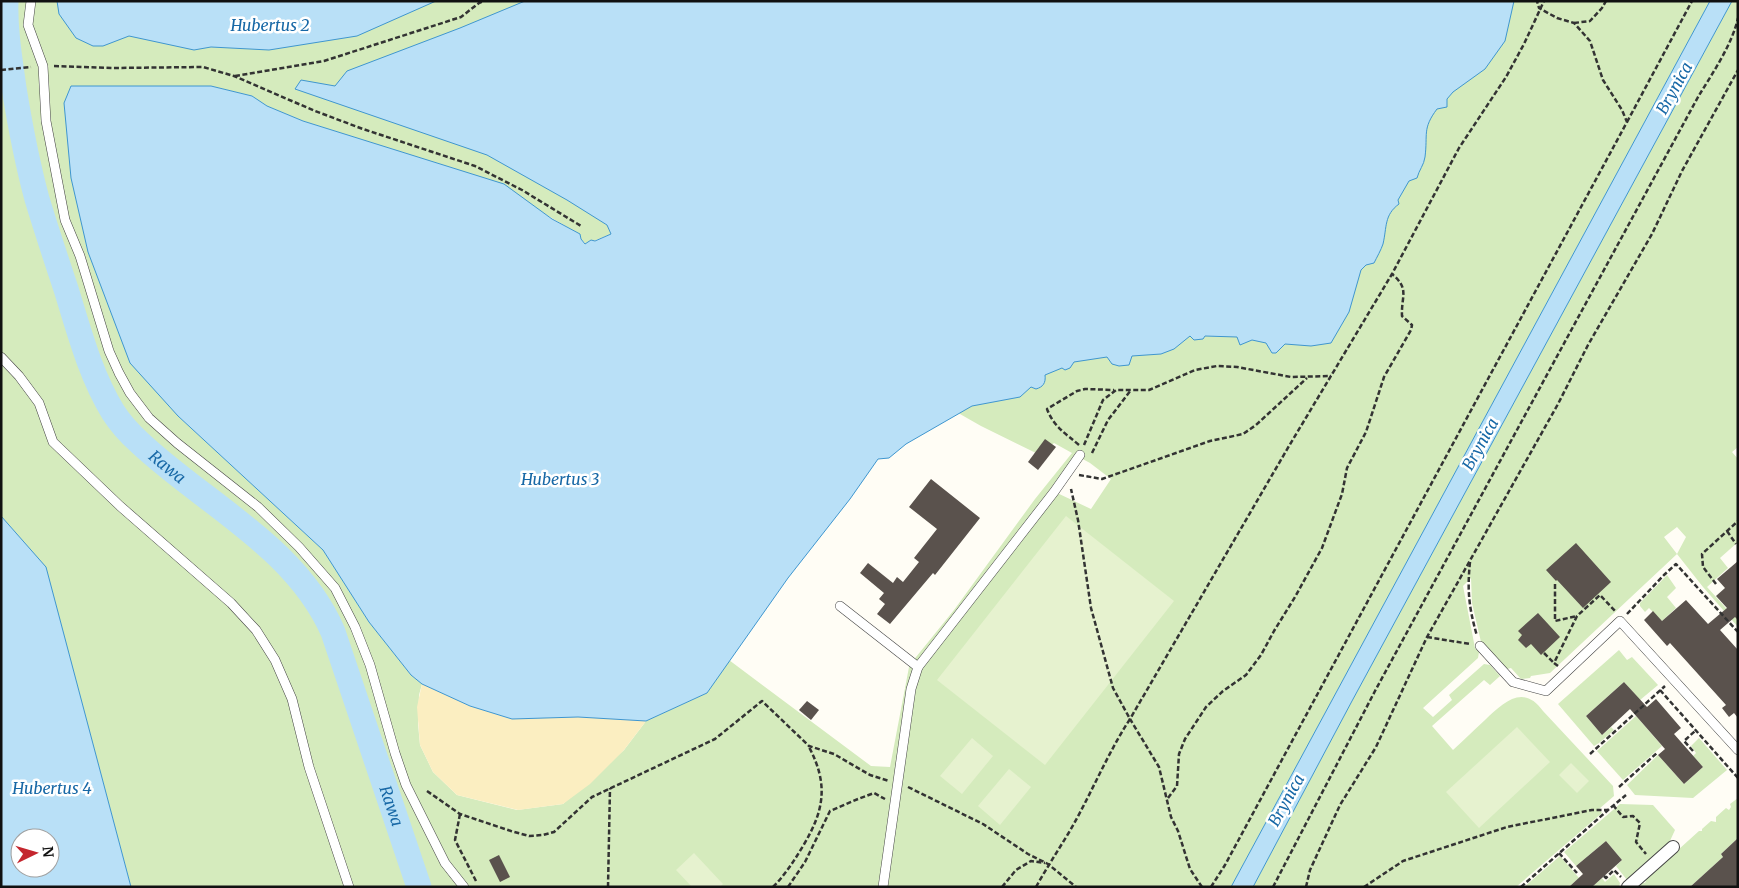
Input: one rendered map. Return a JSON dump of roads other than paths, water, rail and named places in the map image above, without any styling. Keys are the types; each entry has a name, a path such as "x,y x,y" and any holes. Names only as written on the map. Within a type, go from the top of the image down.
{"street":[{"path":"1628,887 1673,847"}],"lane":[{"path":"31,1 28,25 43,66 46,122 65,220 80,256 109,351 118,373 130,393 150,418 177,443 258,507 299,547 335,588 355,627 370,665 406,785 446,863 464,887"},
{"path":"1,357 19,376 39,403 53,442 120,506 231,603 256,630 275,660 292,700 309,767 349,887"},
{"path":"883,887 894,803 893,782 911,689 918,667 1080,455"},
{"path":"840,606 918,667"},
{"path":"1480,646 1513,682 1546,691 1621,620 1738,750"}],"water":[{"name":"Hubertus 2","path":"57,1 436,1 357,36 269,50 211,47 194,50 129,36 103,46 93,46 76,38 59,14"},
{"name":"Hubertus 3","path":"525,1 1514,1 1505,41 1485,69 1453,92 1447,99 1447,107 1437,109 1432,116 1426,132 1424,160 1417,178 1409,181 1398,200 1399,204 1388,217 1381,249 1374,263 1366,265 1361,270 1349,312 1331,343 1311,346 1285,344 1276,353 1272,353 1266,343 1252,340 1240,345 1237,337 1205,336 1203,339 1194,340 1190,336 1174,349 1161,354 1132,356 1129,365 1119,366 1112,364 1107,357 1074,362 1070,368 1065,370 1062,368 1045,375 1042,386 1036,389 1031,387 1020,397 972,406 906,444 889,458 878,459 850,499 788,578 707,693 646,721 578,717 512,719 470,706 422,684 411,675 369,622 323,550 178,416 130,363 88,252 71,178 64,103 71,86 211,86 252,96 267,106 303,121 504,184 552,219 580,234 585,244 591,240 595,241 611,234 607,225 487,155 295,89 301,80 335,86 347,71"},
{"name":"Brynica","path":"1710,1 1732,1 1253,887 1231,887"},
{"name":"Hubertus 4","path":"1,516 46,567 131,887 1,887"}],"waterway":[{"name":"Rawa","path":"6,1 7,34 11,66 30,171 40,210 91,367 98,383 113,412 133,436 165,465 247,528 273,551 296,575 317,602 333,632 419,887"}]}
